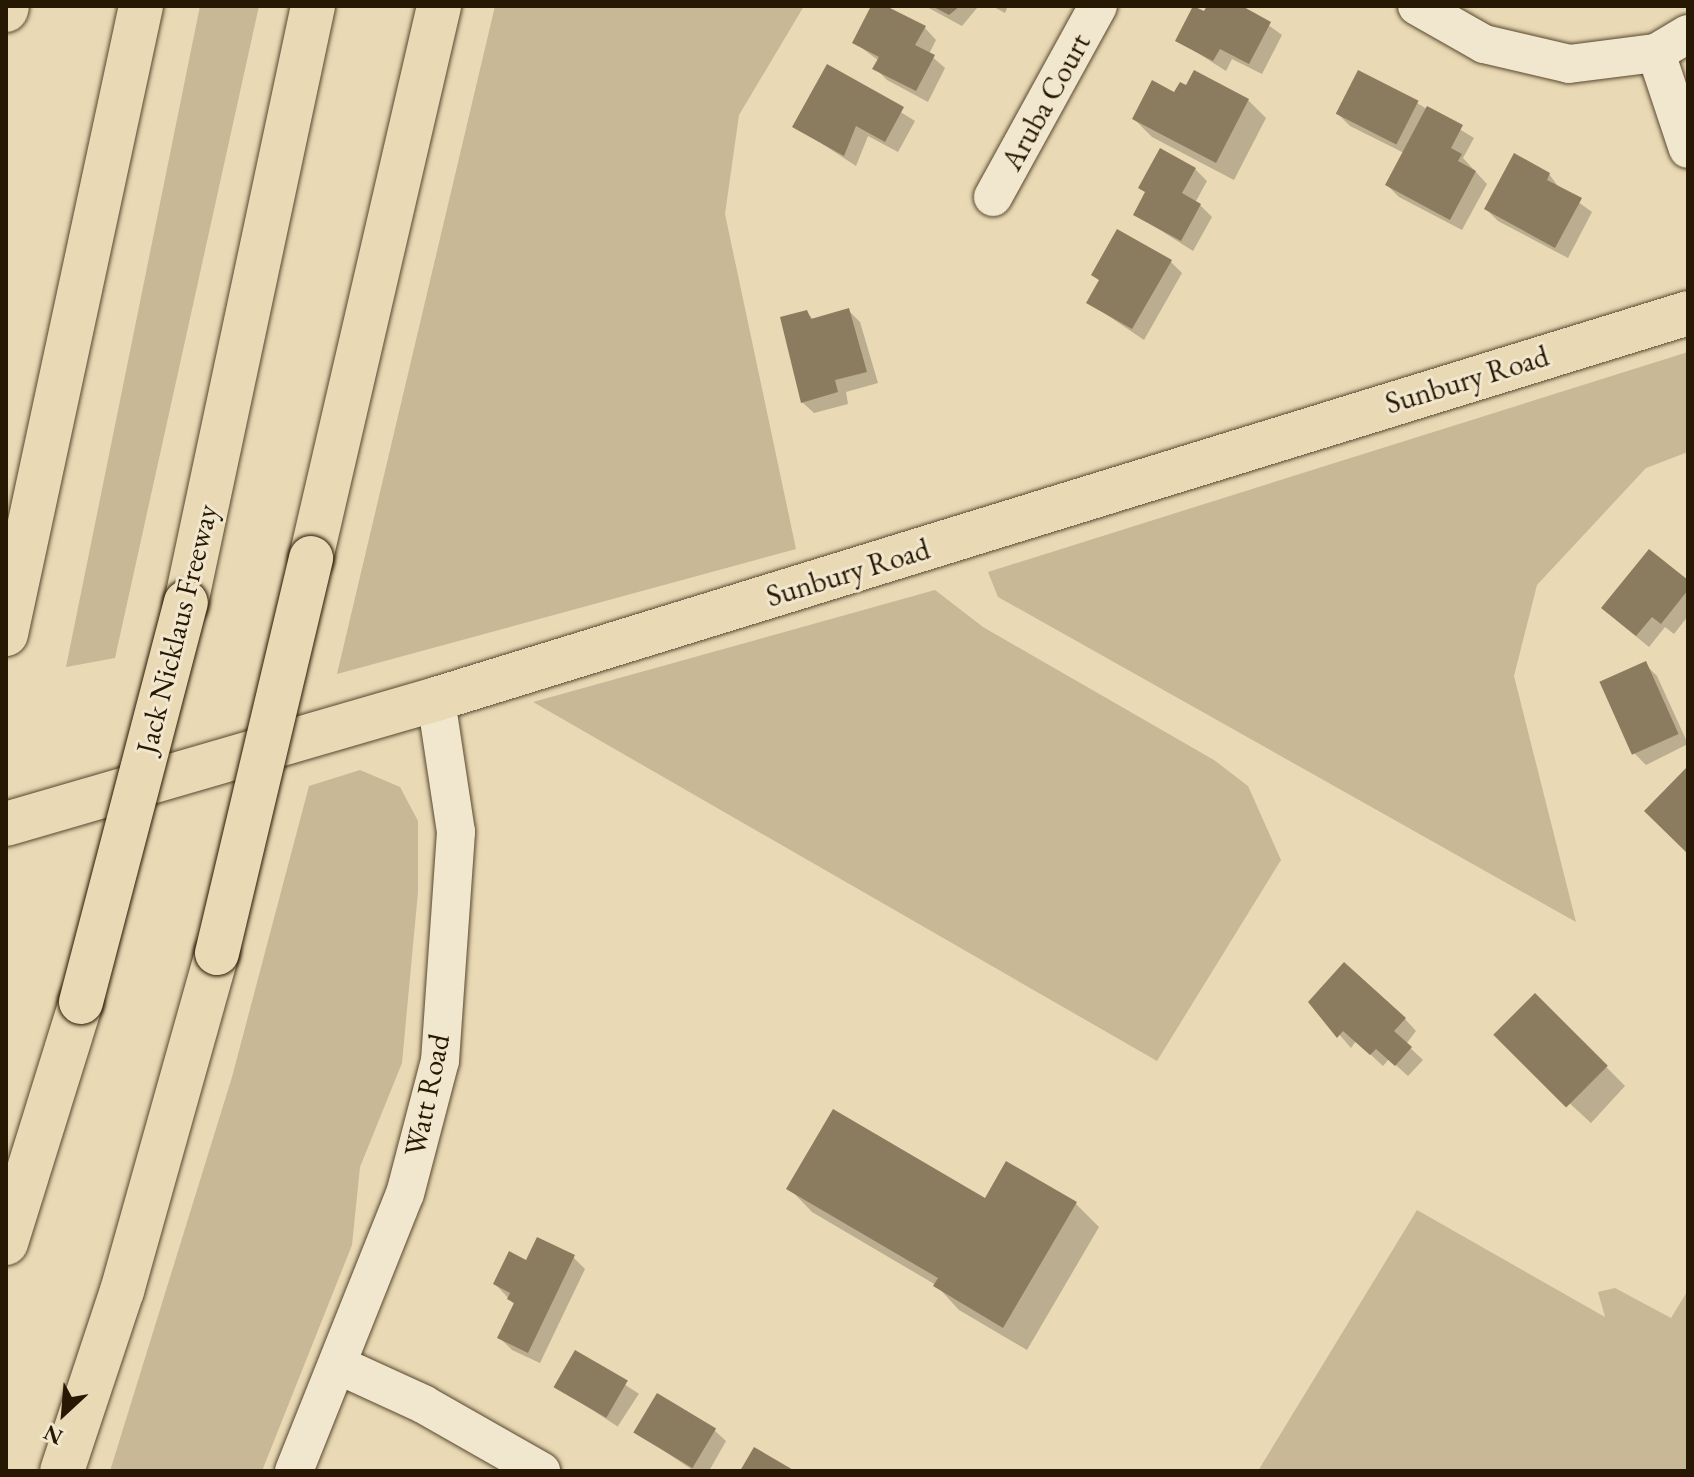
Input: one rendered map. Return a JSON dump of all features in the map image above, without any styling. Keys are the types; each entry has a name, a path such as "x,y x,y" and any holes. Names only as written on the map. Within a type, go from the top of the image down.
{"main road":[{"path":"6,634 141,6"},
{"name":"Jack Nicklaus Freeway","path":"6,1243 81,1002 186,603 313,6"},
{"path":"62,1471 122,1291 217,953 439,6"},
{"name":"Sunbury Road","path":"6,824 436,699 1688,313"}],"street":[{"name":"Aruba Court","path":"993,197 1098,6"},
{"path":"1417,6 1484,44 1569,64 1672,43 1688,149"},
{"name":"Watt Road","path":"294,1471 405,1194 440,1061 456,832 436,699"},
{"path":"338,1365 423,1404 541,1471"}],"shaded area":[{"path":"200,6 259,6 115,658 66,667"},
{"path":"495,6 804,6 739,115 725,214 796,549 337,674"},
{"path":"1688,352 1688,452 1646,468 1537,585 1514,676 1576,922 998,597 988,572"},
{"path":"935,590 983,627 1214,760 1248,786 1281,860 1157,1061 533,702"},
{"path":"360,770 400,787 418,821 418,892 402,1063 360,1167 352,1245 262,1471 110,1471 232,1077 309,786"},
{"path":"1417,1210 1605,1317 1598,1292 1615,1288 1671,1318 1688,1290 1688,1471 1258,1471"}],"building":[{"path":"871,6 886,6 926,26 915,45 935,55 916,91 872,69 879,57 852,43"},
{"path":"932,6 960,6 949,15"},
{"path":"1193,6 1204,11 1207,6 1242,6 1271,22 1249,64 1220,49 1213,61 1175,41"},
{"path":"827,64 904,107 885,142 856,126 844,156 792,127"},
{"path":"1194,70 1249,99 1216,163 1132,119 1152,80 1174,92 1180,82 1186,85"},
{"path":"1358,70 1419,101 1396,145 1336,114"},
{"path":"1427,106 1463,125 1451,148 1462,154 1458,161 1476,171 1450,220 1385,185"},
{"path":"1160,148 1196,168 1182,193 1201,204 1181,241 1133,215 1145,192 1138,188"},
{"path":"1514,153 1550,173 1547,180 1582,198 1555,248 1484,209"},
{"path":"1117,229 1172,260 1132,329 1086,303 1099,280 1091,275"},
{"path":"849,308 867,372 835,380 838,392 801,403 780,317 807,310 811,319"},
{"path":"1649,549 1688,580 1688,590 1661,624 1652,617 1636,636 1601,608"},
{"path":"1646,661 1679,734 1632,755 1599,682"},
{"path":"1688,766 1688,854 1644,811"},
{"path":"1344,962 1406,1018 1394,1031 1412,1047 1395,1066 1376,1049 1370,1055 1343,1031 1337,1038 1308,1002"},
{"path":"1535,993 1608,1066 1566,1108 1493,1035"},
{"path":"833,1109 985,1198 1006,1161 1077,1202 1003,1328 933,1286 938,1278 786,1189"},
{"path":"537,1237 575,1255 528,1353 497,1338 514,1303 507,1299 510,1293 493,1284 509,1251 526,1260"},
{"path":"575,1350 628,1380 606,1418 554,1387"},
{"path":"657,1393 716,1429 692,1468 633,1432"},
{"path":"754,1447 795,1471 740,1471"}]}
